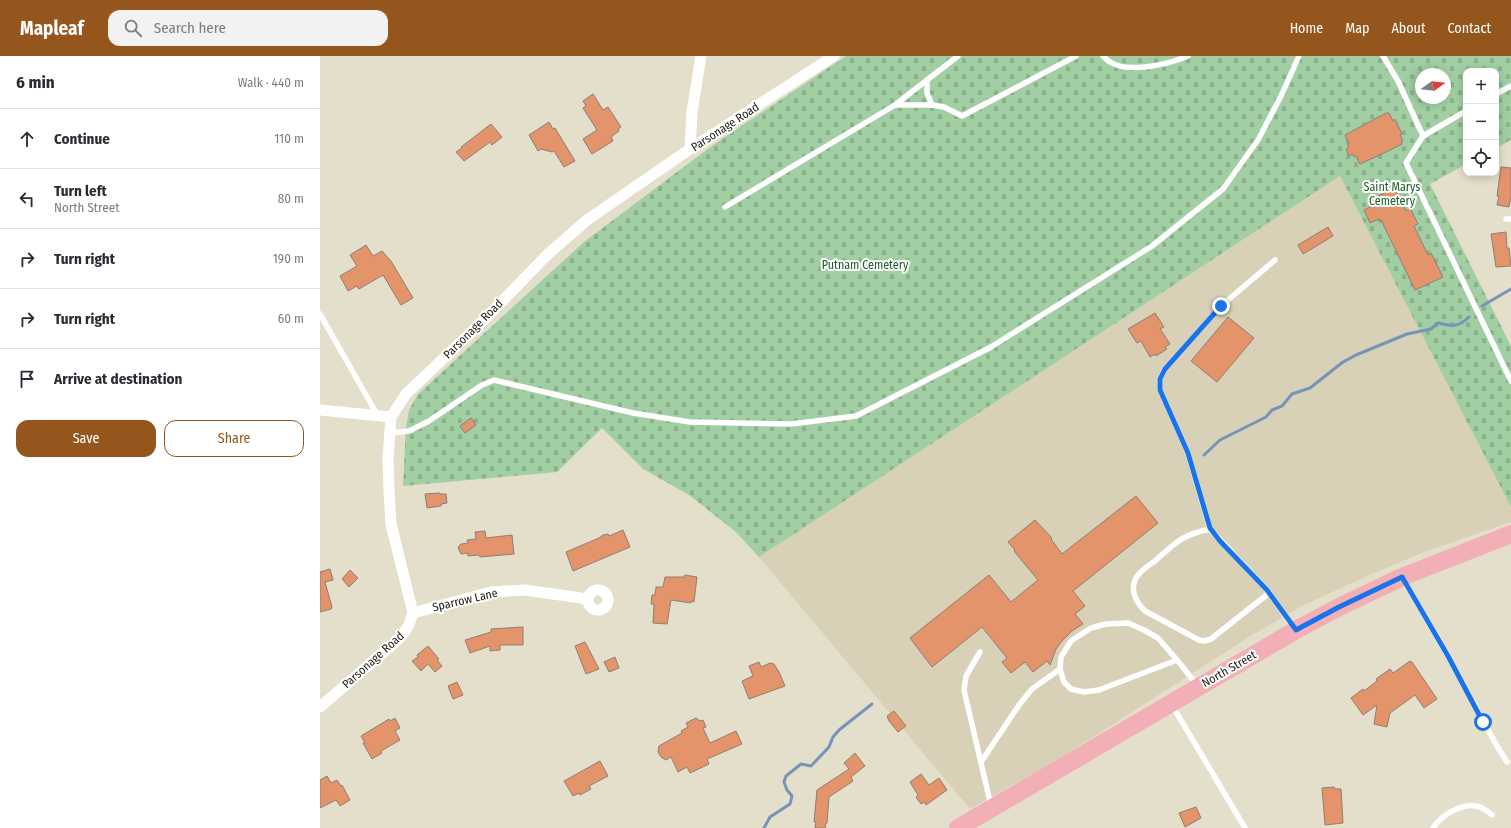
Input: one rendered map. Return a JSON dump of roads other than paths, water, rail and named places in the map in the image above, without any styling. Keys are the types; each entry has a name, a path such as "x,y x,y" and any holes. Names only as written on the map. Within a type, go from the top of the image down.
{"main road":[{"name":"North Street","path":"958,828 984,817 1198,687 1296,630 1339,607 1402,577 1511,534"}],"street":[{"path":"690,149 692,112 701,56"},
{"name":"Parsonage Road","path":"320,707 400,638 409,625 414,613 391,524 388,458 391,417 406,394 480,324 547,255 587,220 690,149 834,56"},
{"path":"320,410 391,417"},
{"name":"Sparrow Lane","path":"414,613 492,592 525,590 588,599"}],"lane":[{"path":"726,207 895,105 958,56"},
{"path":"895,105 932,105 944,107 962,116 1076,56"},
{"path":"1103,56 1110,62 1120,66 1137,67 1157,65 1188,56"},
{"path":"390,433 409,431 428,421 482,385 494,380 633,413 690,422 791,424 856,416 991,347 1152,246 1223,189 1258,140 1282,94 1299,56"},
{"path":"1383,56 1398,81 1423,136"},
{"path":"927,80 927,93 932,105"},
{"path":"1499,92 1511,86"},
{"path":"1463,113 1423,136 1406,163 1511,381"},
{"path":"1275,260 1221,306 1165,369 1160,379 1160,390 1188,453 1210,528 1220,541 1269,593 1296,630"},
{"path":"320,314 378,416"},
{"path":"1210,528 1192,533 1178,540 1138,576 1134,590 1135,598 1139,605 1146,611 1199,640 1204,641 1210,639 1269,593"},
{"path":"1402,577 1448,656 1493,740 1507,762"},
{"path":"1177,660 1099,690 1084,692 1071,689 1064,682 1060,669 1061,657 1070,640 1091,628 1106,624 1128,623 1158,638 1177,660 1198,687"},
{"path":"980,652 966,676 964,690 981,762 984,817"},
{"path":"981,762 1019,705 1032,689 1060,669"},
{"path":"1171,703 1245,828"},
{"path":"1433,828 1435,824 1449,813 1464,807 1475,805 1484,808 1492,815"}],"waterway":[{"path":"1482,306 1511,289"},
{"path":"1204,455 1220,440 1266,417 1272,410 1282,406 1292,394 1310,388 1343,362 1356,355 1407,334 1431,329 1438,323 1458,325 1469,317"},
{"path":"764,828 770,817 790,804 792,796 787,790 784,782 786,776 801,764 811,766 829,747 833,737 839,730 872,704"}],"park label":[{"name":"Saint Marys Cemetery","path":"1392,194"},
{"name":"Putnam Cemetery","path":"865,265"}]}
